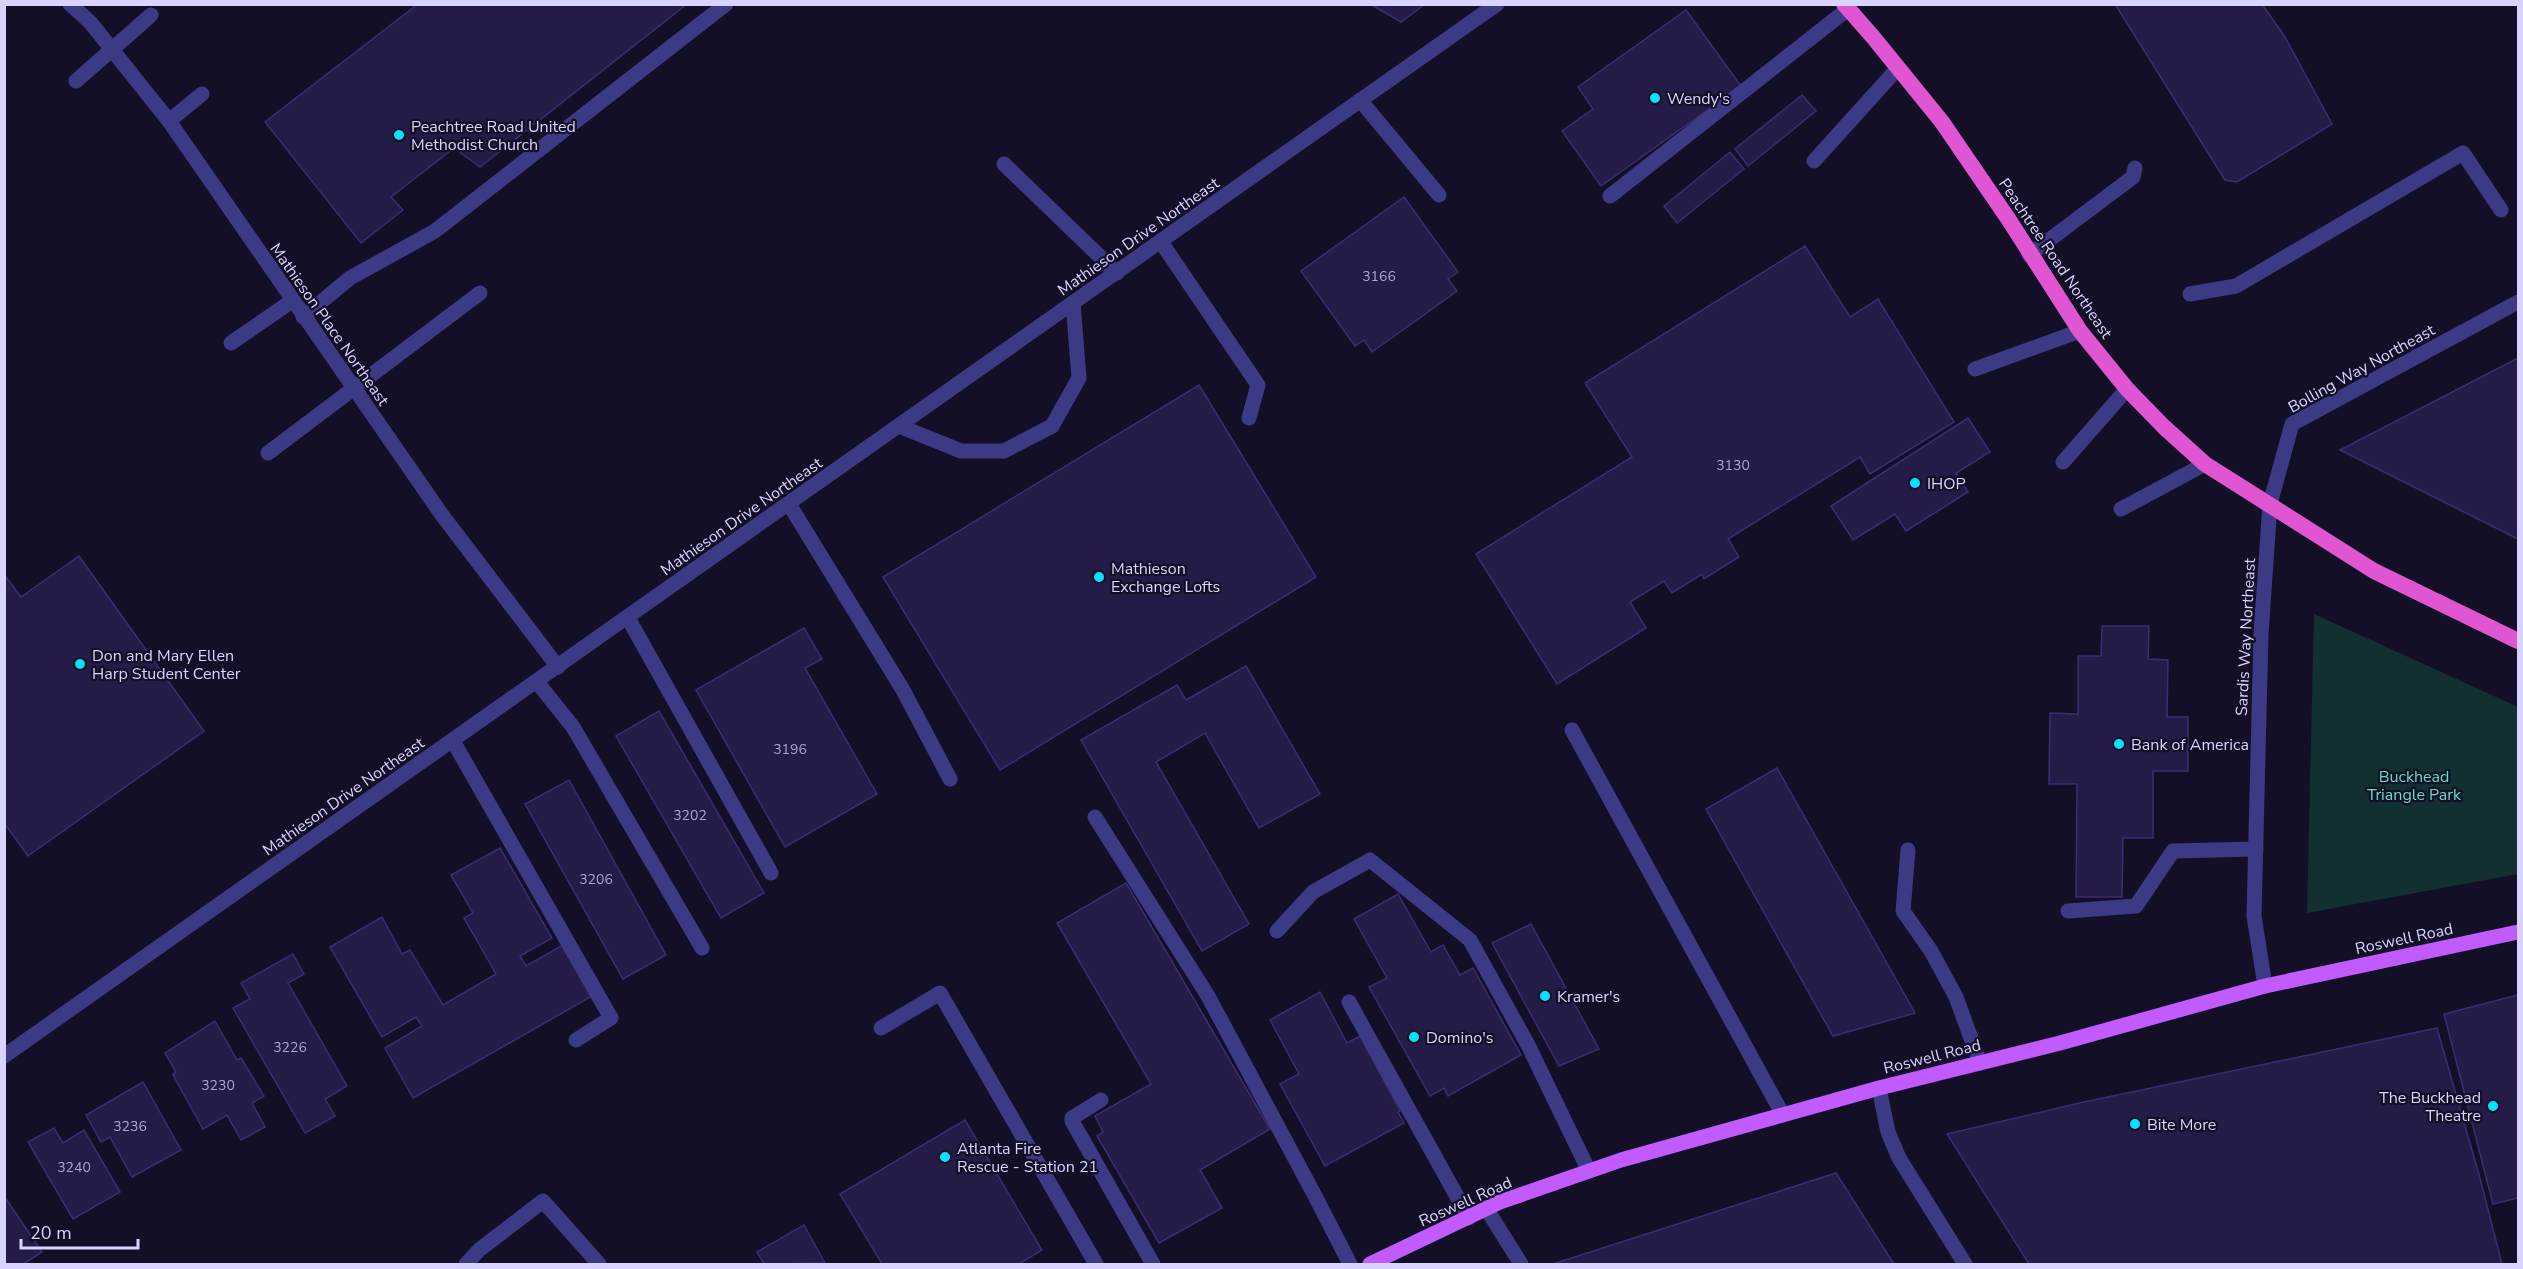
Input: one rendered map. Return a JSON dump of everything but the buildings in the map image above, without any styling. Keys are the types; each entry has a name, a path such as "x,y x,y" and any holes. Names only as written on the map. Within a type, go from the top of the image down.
{"highway":[{"name":"Peachtree Road Northeast","path":"1846,7 1941,123 2080,330 2127,389 2164,427 2205,464 2374,571 2518,640"}],"main road":[{"name":"Roswell Road","path":"1370,1264 1486,1208 1622,1160 1879,1088 2060,1044 2265,986 2518,932"}],"street":[{"name":"Mathieson Place Northeast","path":"70,4 90,22 169,121 442,516 558,667"},
{"path":"303,317 350,278 435,231 726,4"},
{"name":"Mathieson Drive Northeast","path":"4,1056 1497,4"},
{"path":"1610,196 1846,7"},
{"path":"76,81 151,15"},
{"path":"1814,161 1898,68"},
{"path":"169,121 202,94"},
{"path":"1360,100 1439,195"},
{"path":"2190,294 2236,286 2463,153 2501,210"},
{"path":"1004,164 1117,273"},
{"path":"2029,255 2133,177 2135,168"},
{"path":"1161,242 1258,385 1249,418"},
{"path":"268,453 480,293"},
{"path":"231,343 292,301"},
{"name":"Bolling Way Northeast","path":"2270,504 2292,424 2518,302"},
{"path":"899,426 961,451 1004,451 1052,426 1079,378 1073,303"},
{"path":"1975,369 2080,330"},
{"path":"2063,462 2127,389"},
{"path":"2121,509 2205,464"},
{"path":"789,504 903,690 950,779"},
{"name":"Sardis Way Northeast","path":"2265,986 2254,916 2261,634 2270,504"},
{"path":"628,618 771,873"},
{"path":"537,682 573,727 702,948"},
{"path":"1572,730 1783,1115"},
{"path":"453,741 611,1018 576,1040"},
{"path":"1095,817 1208,996 1350,1264"},
{"path":"2068,911 2136,906 2173,851 2256,849"},
{"path":"1908,850 1903,911 1931,951 1956,997 1980,1063"},
{"path":"1277,931 1313,892 1370,860 1470,940 1528,1045 1589,1171"},
{"path":"881,1028 940,993 1096,1264"},
{"path":"1349,1002 1469,1218"},
{"path":"1879,1088 1888,1132 1899,1158 1965,1264"},
{"path":"1101,1100 1072,1118 1072,1121 1153,1264"},
{"path":"466,1264 479,1250 543,1201 599,1264"},
{"path":"1486,1208 1521,1264"}],"green space":[{"name":"Buckhead Triangle Park","path":"2314,614 2518,707 2518,874 2307,913"}],"place":[{"name":"Wendy's","path":"1655,98"},
{"name":"Peachtree Road United Methodist Church","path":"399,135"},
{"name":"IHOP","path":"1915,483"},
{"name":"Mathieson Exchange Lofts","path":"1099,577"},
{"name":"Don and Mary Ellen Harp Student Center","path":"80,664"},
{"name":"Bank of America","path":"2119,744"},
{"name":"Kramer's","path":"1545,996"},
{"name":"Domino's","path":"1414,1037"},
{"name":"The Buckhead Theatre","path":"2493,1106"},
{"name":"Bite More","path":"2135,1124"},
{"name":"Atlanta Fire Rescue - Station 21","path":"945,1157"}]}
